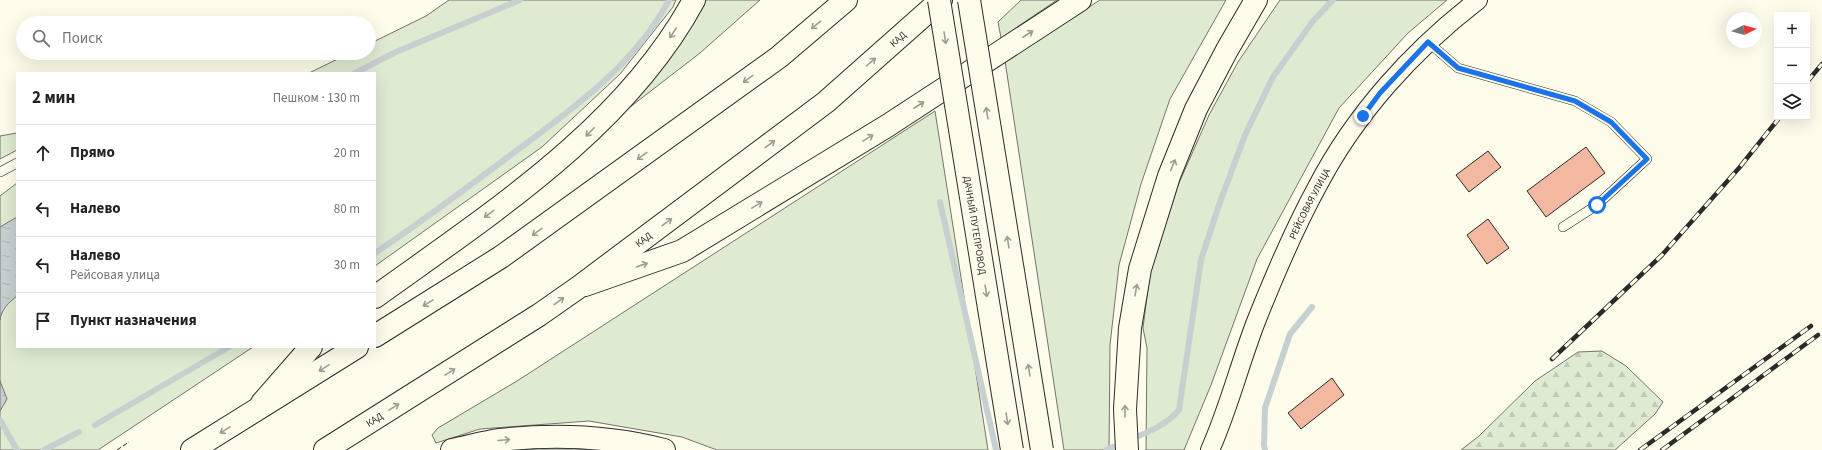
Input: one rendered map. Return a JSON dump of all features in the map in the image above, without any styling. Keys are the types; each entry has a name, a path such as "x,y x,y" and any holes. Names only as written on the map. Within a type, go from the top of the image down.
{"main road":[{"path":"376,296 498,207 582,140 642,76 661,51 694,0"},
{"path":"376,335 501,257 779,56 846,0"},
{"name":"КАД","path":"325,450 539,315 579,287 826,102 940,0"},
{"name":"ДАЧНЫЙ ПУТЕПРОВОД","path":"940,0 1012,450"},
{"path":"969,0 1042,450"},
{"path":"579,287 682,251 887,126 1080,0"},
{"path":"1127,450 1125,409 1130,328 1140,268 1169,176 1196,110 1227,50 1256,0"},
{"path":"1227,50 1273,0"},
{"path":"257,409 311,348"},
{"path":"192,450 355,348"},
{"path":"452,450 498,440 553,436 594,438 642,444 664,450"}],"street":[{"name":"РЕЙСОВАЯ УЛИЦА","path":"1210,450 1277,270 1289,241 1317,185 1380,93 1428,42 1478,0"}],"lane":[{"path":"1428,42 1458,68 1575,101 1611,122 1647,159 1597,205 1563,227"},
{"path":"0,172 16,164"}],"green space":[{"path":"449,0 676,0 673,7 620,74 542,147 376,265 376,72 311,72 336,60 376,60 376,41 426,16"},
{"path":"704,0 760,0 700,53 625,111 621,109"},
{"path":"1021,0 1057,0 1001,38 998,22"},
{"path":"1100,0 1226,0 1170,99 1141,184 1119,265 1110,345 1109,450 1064,450 1005,61"},
{"path":"1280,0 1447,0 1408,33 1339,108 1257,259 1211,385 1184,450 1146,450 1147,348 1143,328 1150,272 1179,183 1209,115 1238,62"},
{"path":"935,111 988,450 717,450 682,437 589,421 480,429 436,443 432,435 438,428 517,381"},
{"path":"16,133 16,151 0,159 0,136"},
{"path":"16,184 16,348 251,348 98,450 0,450 0,196"},
{"path":"1602,351 1626,366 1663,402 1655,414 1615,450 1461,450 1479,436 1535,381 1578,352"},
{"path":"543,446 586,447 606,450 511,450"}],"water":[{"path":"16,218 16,297 6,306 0,320 0,227"},
{"path":"0,381 7,399 0,411"}],"building":[{"path":"1586,147 1605,173 1546,217 1527,191"},
{"path":"1488,151 1501,167 1469,192 1456,175"},
{"path":"1488,219 1509,248 1487,264 1467,235"},
{"path":"1332,378 1344,395 1301,429 1288,413"}],"waterway":[{"path":"357,72 396,52 520,0"},
{"path":"376,252 475,182 598,87 637,47 669,0"},
{"path":"1131,439 1151,431 1163,424 1179,410 1201,260 1219,205 1245,135 1273,77 1313,21 1333,0"},
{"path":"940,202 996,450"},
{"path":"1265,450 1265,408 1290,334 1312,307"},
{"path":"95,425 227,348"},
{"path":"0,420 17,450"},
{"path":"44,450 79,432"},
{"path":"1106,450 1123,443"}],"railway":[{"path":"1810,78 1822,64"},
{"path":"1552,359 1662,255 1739,168 1778,120"},
{"path":"1640,450 1811,326"},
{"path":"1662,450 1818,335"}],"fence":[{"path":"117,450 129,442"}],"route":[{"path":"1363,116 1380,93 1428,42 1458,68 1510,84 1575,101 1611,122 1647,159 1597,205"}]}
